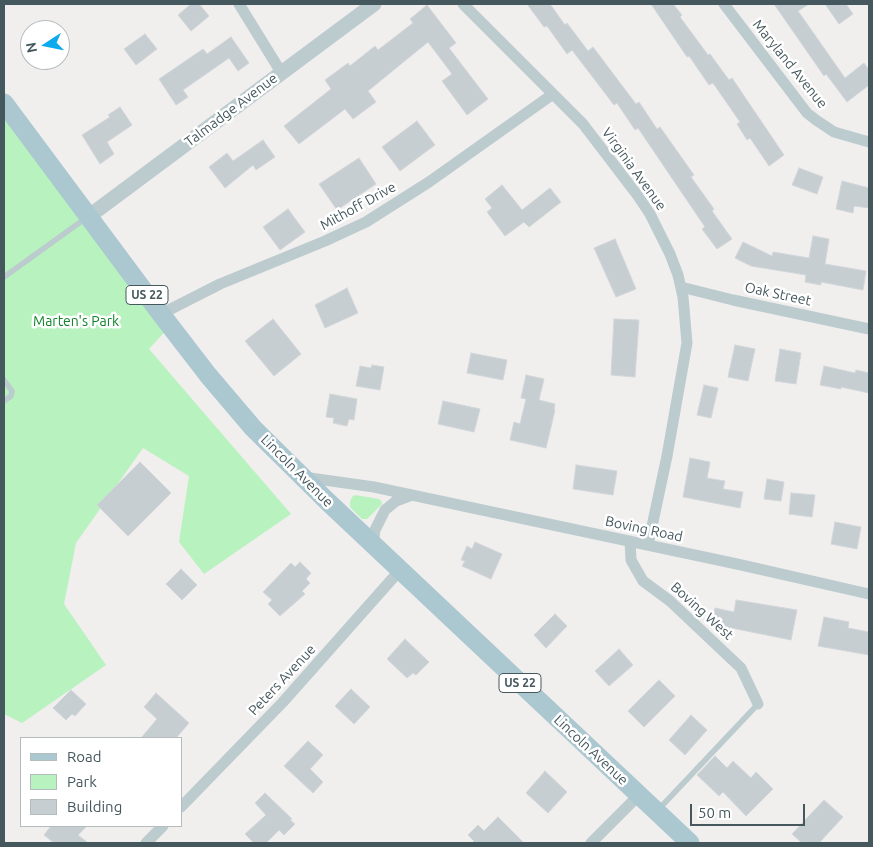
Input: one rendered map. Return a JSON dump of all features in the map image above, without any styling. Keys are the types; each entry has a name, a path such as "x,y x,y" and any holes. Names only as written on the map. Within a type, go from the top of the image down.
{"main road":[{"name":"Lincoln Avenue","path":"4,103 161,314 208,375 253,428 400,570 639,795"},
{"name":"US 22","path":"639,795 690,843"}],"street":[{"path":"238,4 281,72"},
{"name":"Talmadge Avenue","path":"88,216 374,4"},
{"name":"Virginia Avenue","path":"463,4 583,124 638,196 661,234 670,254 681,287 686,320 686,343 667,456 648,545"},
{"name":"Maryland Avenue","path":"724,4 808,113 834,132 869,142"},
{"name":"Mithoff Drive","path":"161,314 220,284 366,222 429,182 553,94"},
{"name":"Oak Street","path":"681,287 869,329"},
{"name":"Boving Road","path":"302,476 374,487 869,594"},
{"path":"373,544 375,530 385,510 398,500 412,495"},
{"name":"Boving West","path":"630,541 631,560 644,580 670,601 741,668 758,704"},
{"name":"Peters Avenue","path":"182,806 283,702 400,570"},
{"path":"591,843 639,795"},
{"path":"146,843 162,827"}],"lane":[{"path":"4,277 88,216"},
{"path":"4,380 12,392 11,396 4,402"},
{"path":"656,811 758,704"}],"green space":[{"name":"Marten's Park","path":"4,103 170,326 149,349 291,514 204,574 179,542 189,476 143,448 76,543 64,604 106,665 22,723 4,714"},
{"path":"355,495 379,499 382,504 367,519 362,519 350,507 352,497"}],"building":[{"path":"191,4 199,4 209,16 191,31 178,15"},
{"path":"527,4 550,4 565,25 567,23 588,51 593,47 636,104 639,102 657,129 660,127 694,175 691,177 714,209 712,211 732,239 717,249 702,229 705,227 638,128 635,130 617,103 614,105 572,50 567,54 547,26 544,27"},
{"path":"651,4 673,4 682,15 680,17 708,55 710,54 729,80 732,78 784,155 769,166 750,138 747,140 737,124 740,122 713,83 709,85 689,56 687,57"},
{"path":"774,4 809,4 798,11 845,78 864,63 869,70 869,85 847,102 826,74 824,76"},
{"path":"825,4 846,4 853,14 839,24"},
{"path":"427,5 456,43 449,48 488,99 467,115 442,81 452,74 428,42 368,91 376,102 353,119 345,109 299,144 284,126 331,89 325,80 348,63 350,66 375,46 378,50 413,23 410,19"},
{"path":"145,34 157,49 136,65 124,49"},
{"path":"231,37 249,63 238,71 229,58 183,90 188,97 176,105 159,79 203,49 207,54"},
{"path":"120,107 132,125 107,142 114,154 100,164 82,135 110,117 108,115"},
{"path":"417,121 435,145 400,171 382,147"},
{"path":"263,140 275,157 256,170 253,165 225,188 209,167 227,153 233,161"},
{"path":"359,158 376,184 337,210 319,184"},
{"path":"799,168 823,177 817,194 792,185"},
{"path":"842,181 869,188 869,208 854,206 853,213 836,209"},
{"path":"502,185 522,210 550,188 561,202 529,227 524,222 505,236 487,212 492,208 485,199"},
{"path":"288,209 305,232 280,250 263,227"},
{"path":"813,236 829,239 825,264 866,271 863,290 821,282 821,285 805,282 806,275 751,266 735,258 743,242 772,256 773,252 809,258"},
{"path":"615,239 636,289 616,297 594,248"},
{"path":"347,288 358,313 325,328 315,305"},
{"path":"273,319 301,354 274,376 245,341"},
{"path":"614,319 639,320 635,377 611,375"},
{"path":"735,345 755,349 748,381 728,377"},
{"path":"780,349 801,353 796,384 775,381"},
{"path":"471,353 507,360 503,380 467,373"},
{"path":"372,365 384,367 380,390 356,386 360,366 371,368"},
{"path":"824,366 855,373 856,370 869,373 869,393 820,385"},
{"path":"526,375 544,379 539,400 555,404 546,448 510,440 514,422 520,424 526,399 521,398"},
{"path":"704,385 718,388 711,418 697,415"},
{"path":"330,394 357,399 354,420 349,419 347,426 333,423 334,418 326,417"},
{"path":"443,401 480,409 474,432 438,424"},
{"path":"690,458 710,462 707,478 725,481 723,489 743,492 740,508 683,497"},
{"path":"140,462 171,493 128,536 97,505"},
{"path":"576,465 617,471 613,495 573,489"},
{"path":"767,479 784,482 781,501 764,499"},
{"path":"791,493 815,495 812,517 789,514"},
{"path":"835,522 861,527 857,549 831,544"},
{"path":"475,542 502,554 491,579 462,566 465,561 461,560 467,546 472,549"},
{"path":"300,562 311,573 306,579 310,583 302,591 305,594 280,616 268,604 272,600 263,592 291,563 295,567"},
{"path":"181,569 197,585 182,600 166,584"},
{"path":"736,600 797,610 791,640 712,624 715,608 734,612"},
{"path":"555,614 567,626 546,648 534,635"},
{"path":"824,617 849,622 848,628 869,632 869,655 818,646"},
{"path":"405,639 429,662 416,675 413,673 407,678 387,659"},
{"path":"619,649 633,665 609,686 595,671"},
{"path":"659,680 675,696 644,727 628,711"},
{"path":"351,689 370,707 354,724 335,706"},
{"path":"71,690 86,704 75,716 72,714 66,720 53,708"},
{"path":"156,693 189,723 177,737 142,737 157,719 144,707"},
{"path":"691,715 707,730 685,755 669,740"},
{"path":"308,741 323,755 310,769 323,782 313,793 284,766"},
{"path":"715,756 727,768 733,761 751,778 756,772 773,789 746,816 723,792 719,796 697,775"},
{"path":"545,771 567,792 548,813 526,793"},
{"path":"265,793 295,824 284,835 279,830 266,843 254,843 245,834 266,815 255,803"},
{"path":"824,800 843,817 819,843 802,843 792,834"},
{"path":"498,817 524,843 472,843 474,841 468,835 478,825 484,831"},
{"path":"50,827 86,827 78,835 88,843 54,843 44,835"}]}
